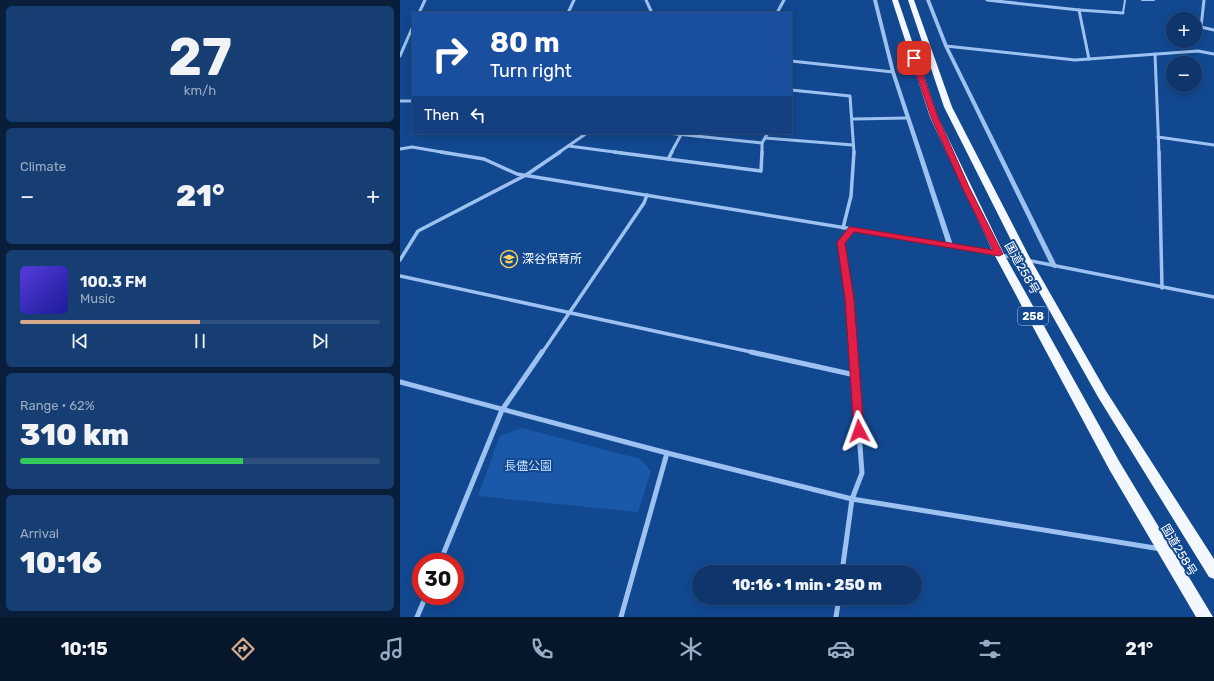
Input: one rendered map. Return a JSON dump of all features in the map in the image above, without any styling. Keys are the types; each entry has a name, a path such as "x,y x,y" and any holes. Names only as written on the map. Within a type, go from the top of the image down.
{"highway":[{"name":"国道258号","path":"895,0 934,117 999,254 1114,465 1205,617"},
{"name":"国道258号","path":"911,0 948,107 1026,260 1102,394 1214,572"}],"street":[{"path":"419,12 425,0"},
{"path":"568,12 574,0"},
{"path":"646,0 652,12"},
{"path":"778,12 784,0"},
{"path":"875,0 893,72 950,244"},
{"path":"928,0 946,46 1054,266"},
{"path":"987,0 1079,10 1123,13"},
{"path":"1033,5 1034,0"},
{"path":"1204,0 1201,27 1214,30"},
{"path":"1079,10 1089,59"},
{"path":"400,56 412,28"},
{"path":"946,46 1076,60 1198,51 1214,54"},
{"path":"1155,54 1162,288"},
{"path":"792,61 893,72"},
{"path":"792,90 850,96 854,145 852,194 843,228"},
{"path":"400,101 412,101"},
{"path":"853,119 908,118"},
{"path":"400,260 418,231 526,175 586,134"},
{"path":"668,159 682,134 762,143"},
{"path":"569,146 761,171 762,143 767,134"},
{"path":"1158,137 1214,145"},
{"path":"765,138 854,145"},
{"path":"400,149 412,147 484,159 517,174 843,228 950,244 1162,288 1214,297"},
{"path":"444,553 502,410 570,313 644,203 647,195"},
{"path":"843,565 852,499 862,473 849,299 841,242 852,229"},
{"path":"400,276 855,375"},
{"path":"400,382 667,453 852,499 1163,549"},
{"path":"621,617 667,453"},
{"path":"417,617 422,605"},
{"path":"836,617 838,605"}],"lane":[{"path":"1123,13 1125,0"},
{"path":"1142,0 1154,0"}],"green space":[{"name":"長儘公園","path":"522,428 640,459 651,471 638,512 478,496 500,436"}],"place":[{"name":"深谷保育所","path":"509,259"}],"route":[{"path":"859,431 849,299 841,242 852,229 950,244 999,254 934,117 914,58"}]}
